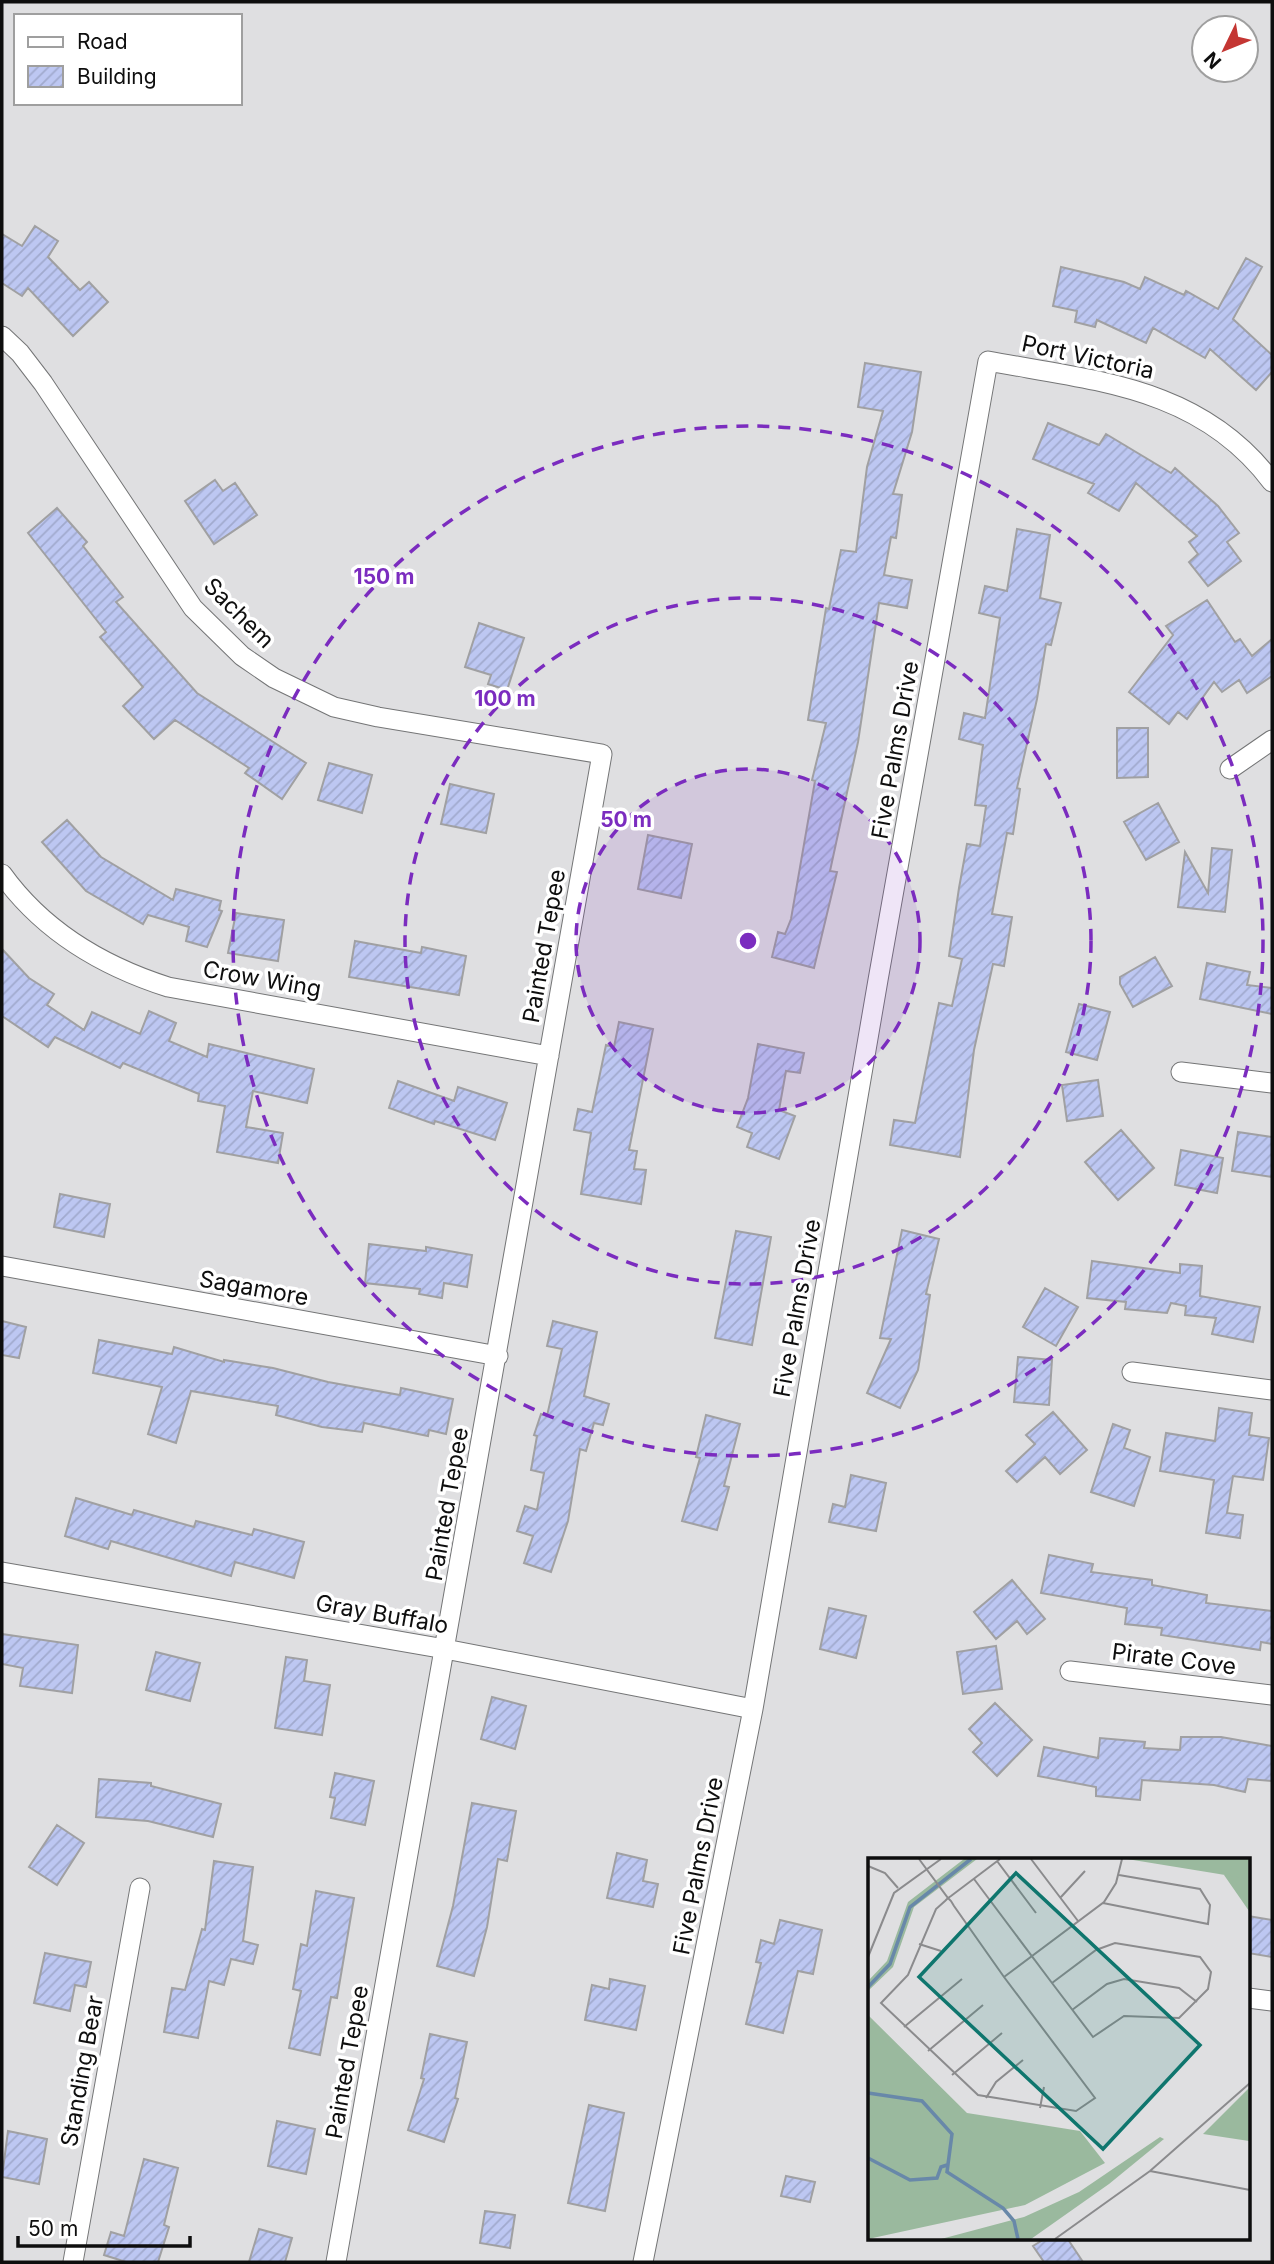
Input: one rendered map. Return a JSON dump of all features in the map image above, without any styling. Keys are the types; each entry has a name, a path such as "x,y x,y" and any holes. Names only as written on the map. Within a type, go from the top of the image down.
{"street":[{"name":"Sachem","path":"2,336 20,353 43,383 193,608 242,656 274,678 334,707 378,717 602,754"},
{"name":"Port Victoria","path":"988,361 1115,384 1166,399 1224,433 1272,482"},
{"name":"Five Palms Drive","path":"643,2262 753,1709 878,979 988,361"},
{"path":"1230,769 1272,740"},
{"name":"Painted Tepee","path":"337,2262 602,754"},
{"name":"Crow Wing","path":"2,874 55,930 99,959 168,987 549,1056"},
{"path":"1181,1072 1272,1083"},
{"name":"Sagamore","path":"2,1266 498,1356"},
{"path":"1132,1372 1272,1390"},
{"name":"Gray Buffalo","path":"2,1572 445,1649 753,1709"},
{"name":"Pirate Cove","path":"1070,1671 1272,1695"},
{"name":"Standing Bear","path":"73,2262 139,1888"},
{"path":"1250,1998 1272,2001"}],"building":[{"path":"35,226 58,241 48,257 80,290 89,282 108,302 73,336 28,288 22,296 2,283 2,234 22,246"},
{"path":"1246,258 1262,267 1233,319 1272,355 1272,372 1256,390 1210,349 1205,358 1153,328 1146,343 1097,320 1095,327 1075,322 1077,311 1053,306 1061,267 1124,282 1140,289 1145,277 1184,295 1186,291 1218,309"},
{"path":"865,363 921,372 912,432 893,494 902,495 896,538 891,537 884,575 912,580 907,608 879,603 858,742 830,871 837,872 814,968 772,957 778,932 785,934 791,919 815,781 812,780 826,723 808,720 826,608 829,609 841,550 856,552 867,467 883,411 858,407"},
{"path":"1048,423 1099,445 1106,434 1171,473 1175,468 1218,506 1239,533 1227,542 1241,561 1208,586 1189,562 1198,554 1189,542 1197,536 1136,483 1119,511 1088,493 1094,484 1033,459"},
{"path":"215,480 223,491 235,483 257,515 214,544 185,501"},
{"path":"57,508 87,542 83,546 123,597 116,602 197,693 306,763 282,799 245,773 249,768 175,720 154,739 123,706 143,687 100,637 106,632 28,533"},
{"path":"1017,529 1050,535 1040,598 1061,603 1051,645 1046,644 1017,788 1020,789 1013,834 1007,833 992,914 1012,917 1004,966 993,964 974,1050 960,1157 890,1145 894,1120 915,1123 939,1003 952,1006 962,959 949,956 959,888 967,844 980,846 986,806 975,805 983,745 959,739 964,713 985,718 1000,618 979,613 985,586 1007,591"},
{"path":"1207,600 1235,642 1240,639 1252,656 1272,639 1272,676 1247,693 1239,680 1222,692 1214,682 1187,719 1178,712 1169,724 1129,692 1173,635 1166,626"},
{"path":"479,623 524,638 507,690 488,684 491,675 465,667"},
{"path":"1117,728 1148,728 1148,777 1117,778"},
{"path":"329,763 372,775 362,813 318,800"},
{"path":"450,784 494,794 486,833 441,824"},
{"path":"1158,803 1179,842 1146,860 1124,822"},
{"path":"67,820 101,857 173,900 176,889 221,901 219,910 222,911 207,947 186,941 189,927 148,915 143,924 86,891 42,842"},
{"path":"648,835 692,844 681,898 638,889"},
{"path":"1212,848 1232,850 1225,912 1178,907 1185,852 1208,893"},
{"path":"236,913 284,920 278,961 228,953"},
{"path":"355,941 421,953 422,947 466,956 459,995 349,977"},
{"path":"2,949 29,978 54,994 47,1005 84,1030 92,1012 140,1034 149,1011 176,1023 169,1041 207,1057 209,1044 314,1069 307,1103 253,1091 246,1127 283,1133 278,1163 217,1152 225,1106 198,1101 199,1094 123,1063 120,1068 55,1037 48,1047 2,1016"},
{"path":"1155,957 1172,986 1133,1007 1120,984 1120,977"},
{"path":"1207,963 1250,972 1247,985 1272,988 1272,1014 1200,999"},
{"path":"1079,1004 1110,1012 1097,1060 1066,1052"},
{"path":"619,1022 653,1029 629,1150 637,1151 634,1169 646,1170 641,1204 581,1194 591,1133 574,1130 578,1109 592,1112 606,1045 614,1047"},
{"path":"758,1044 804,1053 800,1073 786,1071 779,1110 795,1116 779,1159 747,1147 752,1133 737,1127 748,1098"},
{"path":"1098,1080 1103,1116 1067,1121 1062,1085"},
{"path":"398,1081 454,1101 458,1087 507,1103 495,1140 435,1121 434,1124 389,1108"},
{"path":"1121,1130 1154,1168 1118,1200 1085,1162"},
{"path":"1238,1132 1272,1137 1272,1177 1232,1171"},
{"path":"1181,1150 1223,1158 1217,1193 1175,1185"},
{"path":"60,1194 110,1204 104,1237 54,1227"},
{"path":"902,1230 939,1239 926,1294 930,1295 918,1370 900,1408 867,1393 891,1339 880,1338"},
{"path":"736,1231 771,1237 752,1345 715,1338"},
{"path":"369,1244 426,1251 426,1247 472,1255 467,1287 444,1283 442,1298 419,1294 420,1289 365,1283"},
{"path":"1092,1261 1180,1273 1180,1264 1202,1266 1200,1296 1260,1307 1253,1342 1212,1334 1216,1318 1185,1315 1186,1306 1171,1303 1167,1313 1125,1309 1126,1302 1087,1298"},
{"path":"1045,1288 1078,1307 1056,1346 1023,1327"},
{"path":"2,1321 26,1327 19,1358 2,1355"},
{"path":"553,1321 597,1332 584,1396 609,1404 603,1425 594,1423 586,1451 580,1449 568,1521 551,1572 524,1563 533,1536 517,1531 525,1506 537,1510 544,1473 531,1470 537,1436 534,1435 541,1414 547,1416 562,1349 547,1346"},
{"path":"99,1340 172,1354 174,1347 224,1362 273,1368 328,1382 400,1395 401,1388 453,1399 446,1434 429,1430 428,1436 364,1423 362,1432 322,1427 276,1415 278,1406 191,1391 176,1443 148,1434 162,1387 93,1373"},
{"path":"1018,1357 1052,1360 1049,1405 1014,1402"},
{"path":"1219,1408 1252,1413 1249,1435 1269,1438 1263,1480 1233,1476 1227,1513 1243,1515 1240,1538 1206,1533 1214,1480 1160,1471 1166,1433 1215,1441"},
{"path":"1053,1412 1087,1450 1060,1474 1045,1457 1017,1482 1006,1471 1035,1444 1026,1435"},
{"path":"706,1415 740,1424 724,1486 729,1487 717,1530 682,1521 700,1458 696,1457"},
{"path":"1113,1424 1130,1430 1124,1448 1150,1457 1134,1506 1091,1492"},
{"path":"851,1475 886,1483 876,1531 829,1522 833,1504 845,1507"},
{"path":"76,1498 132,1515 134,1510 194,1527 196,1521 252,1535 254,1529 304,1542 294,1578 235,1562 231,1576 111,1541 108,1549 65,1536"},
{"path":"1049,1555 1093,1564 1091,1572 1152,1580 1152,1585 1207,1595 1206,1603 1272,1611 1272,1644 1261,1642 1260,1650 1161,1635 1162,1628 1125,1624 1127,1608 1041,1593"},
{"path":"1012,1580 1045,1619 1027,1634 1017,1621 996,1639 974,1612"},
{"path":"829,1608 866,1616 856,1658 820,1649"},
{"path":"2,1634 78,1645 72,1693 20,1686 23,1668 2,1664"},
{"path":"996,1646 1002,1689 963,1694 957,1652"},
{"path":"156,1652 200,1663 190,1701 146,1690"},
{"path":"286,1657 307,1660 304,1681 330,1685 322,1735 275,1728"},
{"path":"492,1697 526,1706 515,1749 481,1739"},
{"path":"995,1703 1032,1740 997,1776 973,1752 982,1743 969,1729"},
{"path":"1181,1737 1221,1737 1272,1746 1272,1781 1248,1779 1245,1792 1214,1785 1142,1780 1140,1800 1096,1796 1096,1787 1038,1776 1044,1747 1098,1758 1100,1738 1145,1742 1144,1748 1180,1750"},
{"path":"335,1773 374,1781 365,1825 331,1818 335,1798 330,1797"},
{"path":"99,1779 151,1783 151,1786 221,1804 213,1837 148,1821 96,1817"},
{"path":"472,1803 516,1811 507,1861 498,1859 487,1927 474,1976 437,1966 453,1906"},
{"path":"57,1825 84,1843 57,1885 29,1867"},
{"path":"617,1853 647,1860 643,1881 658,1884 653,1907 607,1898"},
{"path":"214,1861 253,1867 243,1941 258,1945 253,1964 231,1959 224,1985 209,1981 198,2038 164,2032 172,1988 185,1990 202,1929 205,1930"},
{"path":"316,1891 354,1898 337,1998 331,1997 320,2055 289,2048 301,1991 293,1989 301,1944 307,1946"},
{"path":"1250,1916 1272,1920 1272,1957 1250,1953"},
{"path":"780,1920 822,1930 813,1974 798,1971 783,2033 746,2024 761,1963 756,1962 761,1940 774,1944"},
{"path":"45,1953 91,1962 86,1987 75,1985 70,2011 34,2003"},
{"path":"610,1979 645,1986 636,2030 585,2020 592,1985 609,1989"},
{"path":"430,2034 467,2042 455,2098 458,2099 444,2142 408,2130 424,2079 421,2078"},
{"path":"589,2105 624,2113 605,2211 568,2203"},
{"path":"277,2121 315,2129 306,2174 268,2166"},
{"path":"8,2131 47,2139 39,2184 2,2177"},
{"path":"144,2159 178,2168 164,2225 169,2227 158,2262 126,2262 104,2255 111,2232 124,2236"},
{"path":"786,2176 815,2182 810,2202 781,2196"},
{"path":"485,2211 515,2215 510,2248 480,2243"},
{"path":"259,2229 292,2238 285,2262 249,2262"},
{"path":"1043,2240 1068,2240 1083,2262 1044,2262 1033,2246"}]}
